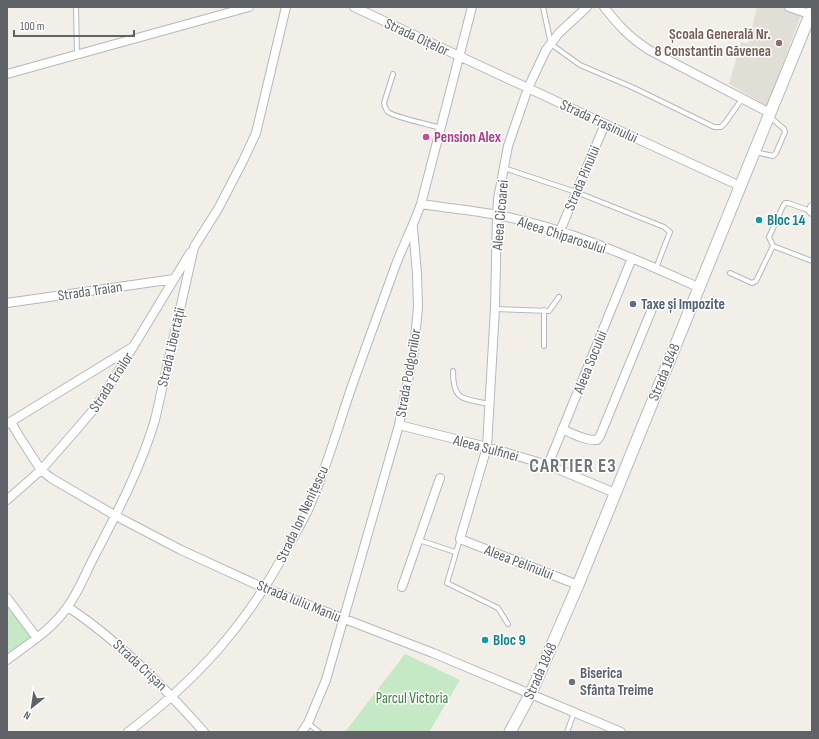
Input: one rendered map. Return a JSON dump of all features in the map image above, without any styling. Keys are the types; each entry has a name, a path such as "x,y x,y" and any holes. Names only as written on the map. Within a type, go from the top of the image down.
{"main road":[{"name":"Strada 1848","path":"510,732 531,693 578,585 698,287 811,13"}],"street":[{"path":"7,74 249,7"},
{"name":"Strada Libertății","path":"7,660 37,638 55,622 68,606 116,516 147,448 155,420 194,247 218,209 256,133 286,7"},
{"name":"Strada Oițelor","path":"354,7 459,56"},
{"name":"Strada Podgoriilor","path":"302,732 308,723 326,680 399,426 414,350 418,307 417,273 412,228 421,204 472,7"},
{"path":"604,7 626,33 649,50 770,114"},
{"path":"791,7 811,13"},
{"name":"Aleea Cicoarei","path":"487,447 495,308 498,199 508,146 528,88 546,50 584,8"},
{"name":"Strada Frasinului","path":"459,56 740,186"},
{"name":"Strada Pinului","path":"560,231 605,124"},
{"name":"Aleea Chiparosului","path":"421,204 497,215 560,231 632,258 698,287"},
{"name":"Strada Ion Nenițescu","path":"128,732 173,697 222,646 244,619 285,554 311,504 396,266 412,228"},
{"name":"Strada Eroilor","path":"7,500 41,470 94,409 194,247"},
{"name":"Aleea Socului","path":"548,465 632,258"},
{"name":"Strada Traian","path":"7,303 174,279"},
{"path":"562,429 592,440 597,440 600,436 652,309"},
{"path":"9,423 133,346"},
{"name":"Strada Iuliu Maniu","path":"9,423 41,470 51,478 116,516 181,550 264,588 433,653 621,732"},
{"name":"Aleea Sulfinei","path":"399,426 487,447 548,465 615,493"},
{"path":"460,539 487,447"},
{"path":"402,587 440,478"},
{"name":"Aleea Pelinului","path":"460,539 578,585"},
{"path":"7,598 37,638"},
{"name":"Strada Crișan","path":"68,606 111,638 142,666 173,697 204,732"}],"lane":[{"path":"76,7 77,54"},
{"path":"543,7 550,44 580,65 634,88 714,128 721,127 725,124 742,99"},
{"path":"393,74 384,103 387,111 440,128"},
{"path":"754,152 773,156 775,155 785,132 770,114"},
{"path":"504,168 576,192 664,227 670,232 656,268"},
{"path":"730,273 752,283 756,281 773,246 770,237 784,204 788,203 812,210"},
{"path":"773,246 812,261"},
{"path":"495,308 549,310 559,297"},
{"path":"544,310 544,346"},
{"path":"453,371 453,385 457,395 465,399 490,404"},
{"path":"460,539 447,583 498,608 508,624"},
{"path":"419,540 455,552"},
{"path":"567,732 574,712"},
{"path":"308,723 319,732"}],"shaded area":[{"path":"757,7 779,7 801,15 767,106 729,84 741,42 748,44"}],"green space":[{"path":"7,606 32,638 7,654"},
{"name":"Parcul Victoria","path":"405,654 460,680 429,732 345,732"}],"place":[{"name":"Școala Generală Nr. 8 Constantin Găvenea","path":"779,43"},
{"name":"Pension Alex","path":"426,137"},
{"name":"Bloc 14","path":"759,220"},
{"name":"Taxe și Impozite","path":"633,304"},
{"name":"Bloc 9","path":"485,640"},
{"name":"Biserica Sfânta Treime","path":"572,682"}],"district":[{"name":"CARTIER E3","path":"573,465"}]}
